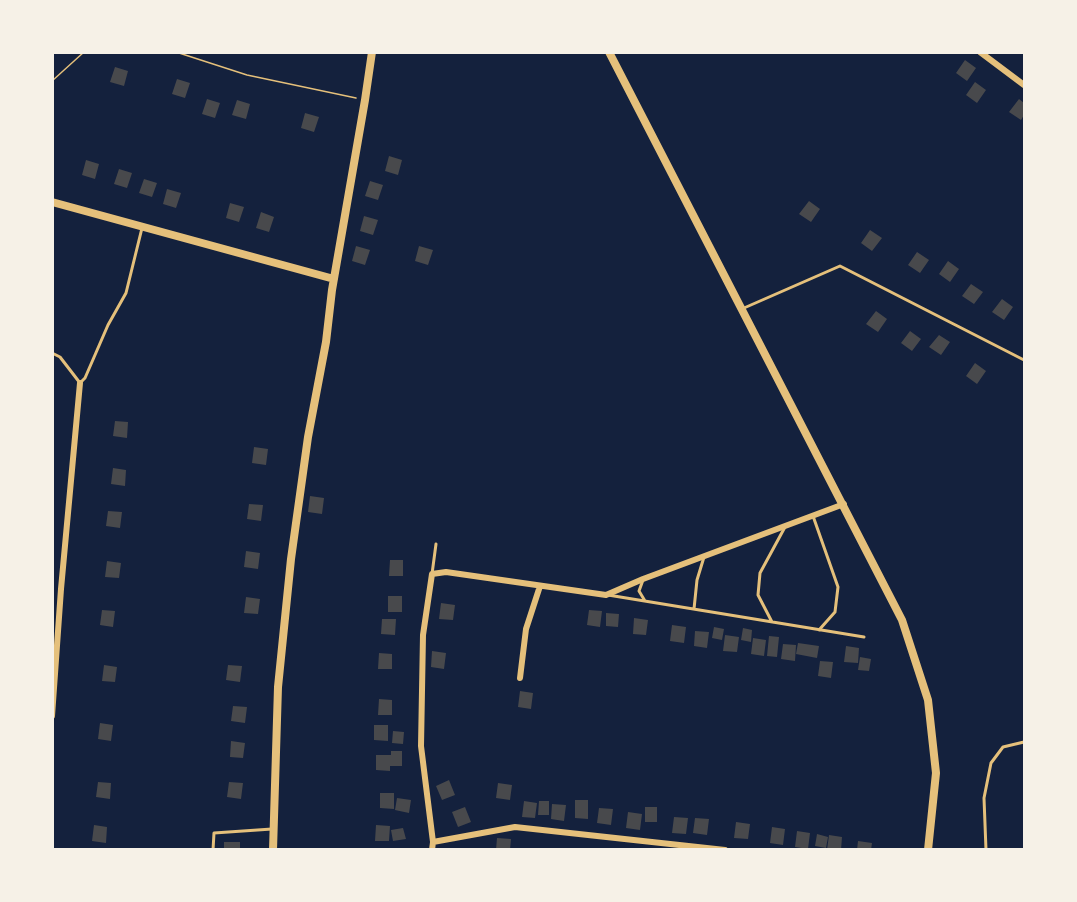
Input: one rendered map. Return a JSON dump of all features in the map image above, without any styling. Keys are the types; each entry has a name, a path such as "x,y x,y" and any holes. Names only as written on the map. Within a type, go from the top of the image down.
{"street":[{"path":"273,849 278,687 291,559 308,437 326,342 334,279 372,52"},
{"path":"609,52 902,620 928,700 936,773 928,849"},
{"path":"980,52 1024,85"},
{"path":"52,202 334,279"},
{"path":"52,716 80,383"},
{"path":"432,849 434,842 421,746 423,635 432,574 446,572 606,595 844,504"},
{"path":"520,678 526,629 540,586"},
{"path":"434,842 515,827 726,849"}],"lane":[{"path":"52,353 60,357 80,383 85,378 108,325 126,293 142,228"},
{"path":"742,309 840,266 1024,360"},
{"path":"813,515 838,587 835,612 819,630"},
{"path":"772,622 758,595 760,573 786,525"},
{"path":"432,574 436,544"},
{"path":"694,609 697,580 705,556"},
{"path":"644,579 639,591 645,601"},
{"path":"606,595 864,638"},
{"path":"986,849 984,798 991,763 1003,747 1024,742"},
{"path":"213,849 214,833 272,829"}],"path":[{"path":"52,81 84,52"},
{"path":"176,52 247,75 365,100"}],"building":[{"path":"965,60 976,68 967,81 956,73"},
{"path":"115,67 128,71 124,86 110,82"},
{"path":"177,79 190,83 185,98 172,94"},
{"path":"975,82 986,90 977,103 966,95"},
{"path":"207,99 220,103 215,118 202,114"},
{"path":"1019,99 1024,103 1024,115 1021,120 1009,112"},
{"path":"237,100 250,104 246,119 232,115"},
{"path":"305,113 319,117 314,132 301,128"},
{"path":"389,156 402,160 398,175 385,171"},
{"path":"86,160 99,164 95,179 82,175"},
{"path":"119,169 132,173 127,188 114,184"},
{"path":"144,179 157,183 152,197 139,193"},
{"path":"370,181 383,185 378,200 365,196"},
{"path":"167,189 181,193 176,208 163,204"},
{"path":"809,201 820,209 811,222 799,214"},
{"path":"230,203 244,207 239,222 226,218"},
{"path":"261,212 274,217 269,232 256,228"},
{"path":"364,216 378,220 373,235 360,231"},
{"path":"870,230 882,238 872,251 861,243"},
{"path":"356,246 370,250 365,265 352,261"},
{"path":"419,246 433,250 428,265 415,261"},
{"path":"917,252 929,260 920,273 908,265"},
{"path":"948,261 959,269 950,282 939,274"},
{"path":"971,284 983,292 974,304 962,296"},
{"path":"1002,299 1013,307 1004,320 992,312"},
{"path":"876,311 887,319 878,332 866,324"},
{"path":"910,331 921,339 912,351 901,343"},
{"path":"939,335 950,342 941,355 929,347"},
{"path":"975,363 986,371 977,384 966,376"},
{"path":"115,421 128,422 127,438 113,436"},
{"path":"254,447 268,449 266,465 252,463"},
{"path":"113,468 126,470 125,486 111,484"},
{"path":"310,496 324,498 322,514 308,512"},
{"path":"249,504 263,505 261,521 247,519"},
{"path":"108,511 122,512 120,528 106,526"},
{"path":"246,551 260,553 258,569 244,567"},
{"path":"390,560 403,560 403,576 389,576"},
{"path":"107,561 121,563 119,578 105,577"},
{"path":"388,596 402,596 402,612 388,612"},
{"path":"246,597 260,599 258,614 244,613"},
{"path":"441,603 455,605 453,620 439,619"},
{"path":"102,610 115,611 113,627 100,625"},
{"path":"589,610 602,611 600,627 587,625"},
{"path":"606,613 619,614 618,627 606,626"},
{"path":"634,618 648,620 646,635 633,634"},
{"path":"382,619 396,619 395,635 381,634"},
{"path":"672,625 686,627 684,643 670,641"},
{"path":"714,627 724,629 722,640 712,638"},
{"path":"743,628 752,630 751,642 741,640"},
{"path":"695,631 709,632 707,648 694,646"},
{"path":"725,635 739,637 737,652 723,651"},
{"path":"769,636 779,637 777,657 767,656"},
{"path":"753,638 766,640 764,656 751,654"},
{"path":"798,643 819,646 817,658 796,654"},
{"path":"783,644 796,645 795,661 781,659"},
{"path":"846,646 859,648 858,663 844,662"},
{"path":"432,651 446,653 444,669 431,667"},
{"path":"379,653 392,654 392,669 378,669"},
{"path":"860,657 871,659 869,671 858,670"},
{"path":"820,661 833,662 831,678 818,676"},
{"path":"104,665 117,667 115,682 102,681"},
{"path":"228,665 242,666 240,682 226,680"},
{"path":"520,691 533,693 531,709 518,707"},
{"path":"379,699 392,700 392,715 378,715"},
{"path":"233,706 247,707 245,723 231,721"},
{"path":"100,723 113,725 111,741 98,739"},
{"path":"374,725 388,725 388,741 374,740"},
{"path":"393,731 404,732 403,744 392,743"},
{"path":"231,741 245,743 243,758 230,757"},
{"path":"391,751 402,751 402,766 390,766 390,771 376,770 376,755 391,755"},
{"path":"449,780 455,795 442,800 436,786"},
{"path":"98,782 111,783 110,799 96,797"},
{"path":"229,782 243,783 241,799 227,797"},
{"path":"498,783 512,785 510,800 496,798"},
{"path":"380,793 394,793 394,809 380,808"},
{"path":"397,798 411,800 409,813 395,810"},
{"path":"575,800 588,800 588,819 575,818"},
{"path":"524,801 537,803 535,818 522,817"},
{"path":"539,801 549,801 549,815 538,815"},
{"path":"552,804 566,805 564,821 551,819"},
{"path":"465,807 471,822 458,827 452,812"},
{"path":"645,807 657,807 657,822 645,822"},
{"path":"599,808 613,809 611,825 597,823"},
{"path":"628,812 642,814 640,830 626,828"},
{"path":"674,817 688,818 686,834 672,833"},
{"path":"695,818 709,819 707,835 693,833"},
{"path":"736,822 750,824 748,839 734,838"},
{"path":"94,825 107,827 106,843 92,841"},
{"path":"376,825 390,826 389,841 375,841"},
{"path":"772,827 785,829 783,845 770,843"},
{"path":"403,828 406,839 393,841 391,830"},
{"path":"797,831 810,833 808,849 795,847"},
{"path":"817,834 828,837 826,848 815,846"},
{"path":"829,835 842,837 841,850 827,850"},
{"path":"497,838 511,839 510,850 496,850"},
{"path":"858,841 872,843 871,850 857,850"},
{"path":"224,842 240,842 240,850 224,850"}]}
